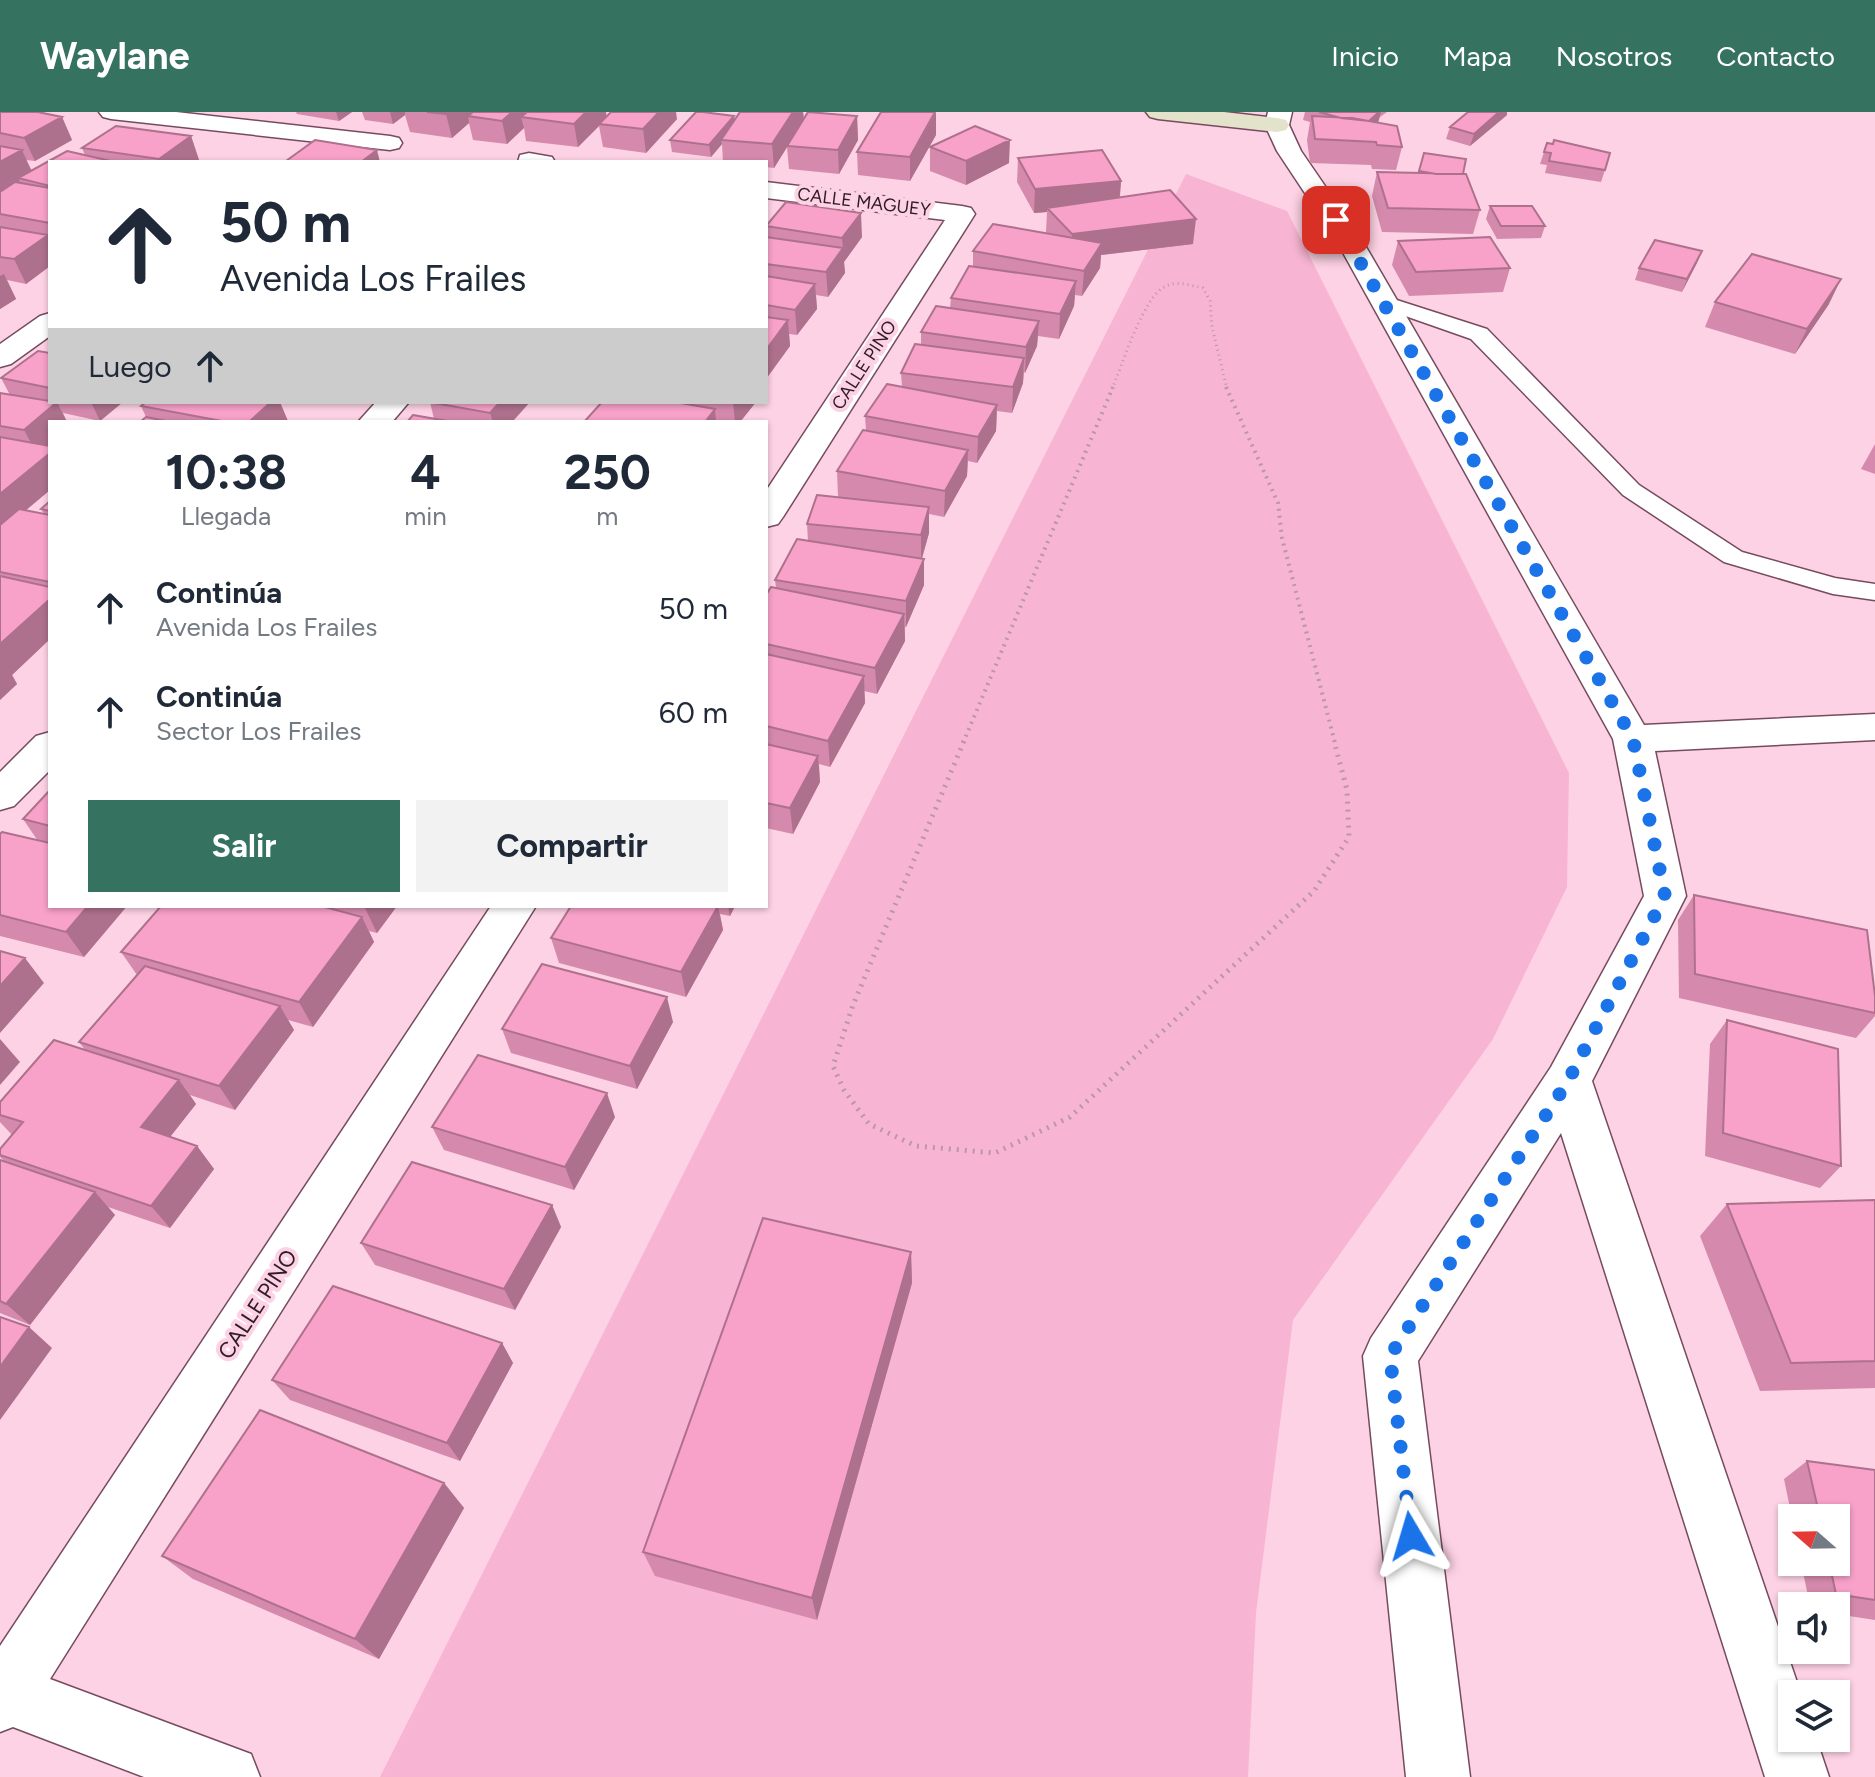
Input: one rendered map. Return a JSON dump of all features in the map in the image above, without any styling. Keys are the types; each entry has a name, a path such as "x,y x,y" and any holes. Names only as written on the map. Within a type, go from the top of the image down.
{"street":[{"path":"111,112 390,143"},
{"path":"1158,112 1279,119 1289,151 1349,240 1633,739 1665,896 1568,1081 1390,1356 1438,1777"},
{"path":"282,153 307,135"},
{"name":"CALLE MAGUEY","path":"768,190 962,214"},
{"name":"CALLE PINO","path":"768,514 962,214"},
{"path":"0,358 48,323"},
{"path":"376,420 392,404"},
{"path":"1633,739 1875,727"},
{"path":"0,796 48,748"},
{"name":"CALLE PINO","path":"2,1695 513,908"},
{"path":"1568,1081 1797,1777"},
{"path":"2,1695 228,1777"}],"lane":[{"path":"1381,301 1479,334 1631,490 1733,557 1833,586 1875,592"}],"path":[{"path":"1179,283 1203,288 1210,301 1212,327 1229,399 1278,503 1282,538 1347,790 1349,837 1314,891 1070,1117 995,1153 916,1146 869,1124 844,1090 833,1066 853,1005 1152,295 1167,285 1179,283"}],"shaded area":[{"path":"1186,174 1287,211 1569,773 1567,887 1493,1039 1293,1320 1256,1613 1248,1777 380,1777"}],"building":[{"path":"0,112 38,112 62,117 24,138 0,133"},
{"path":"473,112 512,112 502,121 468,116"},
{"path":"527,112 586,112 574,124 521,117"},
{"path":"611,112 659,112 643,129 599,124"},
{"path":"696,112 734,116 709,145 670,140"},
{"path":"740,112 793,112 772,144 721,140"},
{"path":"808,112 857,116 838,150 787,146"},
{"path":"881,112 935,112 910,157 857,152"},
{"path":"1319,112 1379,112 1369,121"},
{"path":"1468,112 1499,112 1474,134 1450,127"},
{"path":"1312,116 1352,118 1397,126 1402,147 1377,145 1376,142 1315,139"},
{"path":"116,126 191,136 159,159 82,148"},
{"path":"975,126 1010,140 966,161 930,147"},
{"path":"315,140 377,150 364,160 287,160"},
{"path":"1554,140 1610,153 1605,170 1549,161 1551,153 1544,152 1547,143 1553,144"},
{"path":"0,146 22,150 0,162"},
{"path":"1102,150 1121,181 1035,189 1018,158"},
{"path":"67,151 106,160 51,160"},
{"path":"1424,153 1466,159 1463,174 1419,171"},
{"path":"48,161 48,186 18,178"},
{"path":"1377,172 1466,174 1480,210 1388,208"},
{"path":"15,182 48,188 48,223 0,214 0,192"},
{"path":"1170,190 1196,219 1072,234 1047,208"},
{"path":"786,202 861,213 842,238 768,226"},
{"path":"1490,206 1532,206 1545,226 1501,226"},
{"path":"993,224 1102,243 1084,271 973,251"},
{"path":"0,227 48,235 14,259 0,257"},
{"path":"768,237 843,248 826,272 768,264"},
{"path":"1490,237 1510,268 1416,272 1398,241"},
{"path":"1655,240 1702,251 1687,279 1639,268"},
{"path":"1752,254 1841,279 1807,329 1715,302"},
{"path":"969,266 1076,281 1060,314 951,298"},
{"path":"768,276 815,284 795,310 768,305"},
{"path":"936,306 1039,321 1026,347 921,332"},
{"path":"768,317 788,320 768,347"},
{"path":"915,344 1024,358 1013,387 901,373"},
{"path":"38,351 48,353 48,388 1,378"},
{"path":"887,384 997,405 978,437 865,416"},
{"path":"0,393 55,404 24,430 0,426"},
{"path":"269,404 251,420 216,420 141,406"},
{"path":"440,404 498,404 490,413"},
{"path":"600,404 686,404 715,409 707,420 586,420"},
{"path":"413,415 442,420 409,420"},
{"path":"863,430 968,450 945,491 837,471"},
{"path":"0,437 48,446 48,455 0,494"},
{"path":"817,495 929,507 921,535 807,524"},
{"path":"19,509 48,515 48,582 0,572 0,525"},
{"path":"797,539 924,559 906,601 775,580"},
{"path":"0,576 48,587 48,601 0,644"},
{"path":"771,587 904,614 875,668 768,644 768,592"},
{"path":"768,654 864,676 828,741 768,726"},
{"path":"768,744 818,756 790,808 768,803"},
{"path":"48,792 48,825 23,819"},
{"path":"0,834 48,843 48,908 86,908 66,932 0,915"},
{"path":"1694,895 1867,930 1875,1013 1695,974"},
{"path":"159,908 328,908 362,917 299,1002 121,952"},
{"path":"570,908 717,908 681,972 551,938"},
{"path":"0,951 25,958 0,986"},
{"path":"542,964 667,997 630,1066 502,1029"},
{"path":"145,966 280,1006 219,1086 79,1042"},
{"path":"1727,1020 1838,1049 1841,1166 1723,1133"},
{"path":"54,1040 179,1080 141,1127 197,1146 151,1206 0,1155 0,1149 23,1122 0,1115 0,1102"},
{"path":"478,1055 607,1093 565,1167 432,1127"},
{"path":"0,1160 95,1192 6,1304 0,1301"},
{"path":"412,1162 552,1205 504,1289 361,1243"},
{"path":"1875,1200 1875,1361 1791,1363 1727,1204"},
{"path":"763,1218 911,1252 812,1598 643,1552"},
{"path":"333,1286 502,1343 447,1443 272,1380"},
{"path":"0,1317 29,1327 0,1367"},
{"path":"260,1410 444,1483 355,1639 162,1556"},
{"path":"1807,1461 1875,1470 1875,1600 1850,1596 1850,1592 1836,1592 1832,1576 1850,1576 1850,1504 1817,1504"}],"route":[{"path":"1336,220 1633,739 1665,896 1568,1081 1390,1356 1411,1536"}]}
